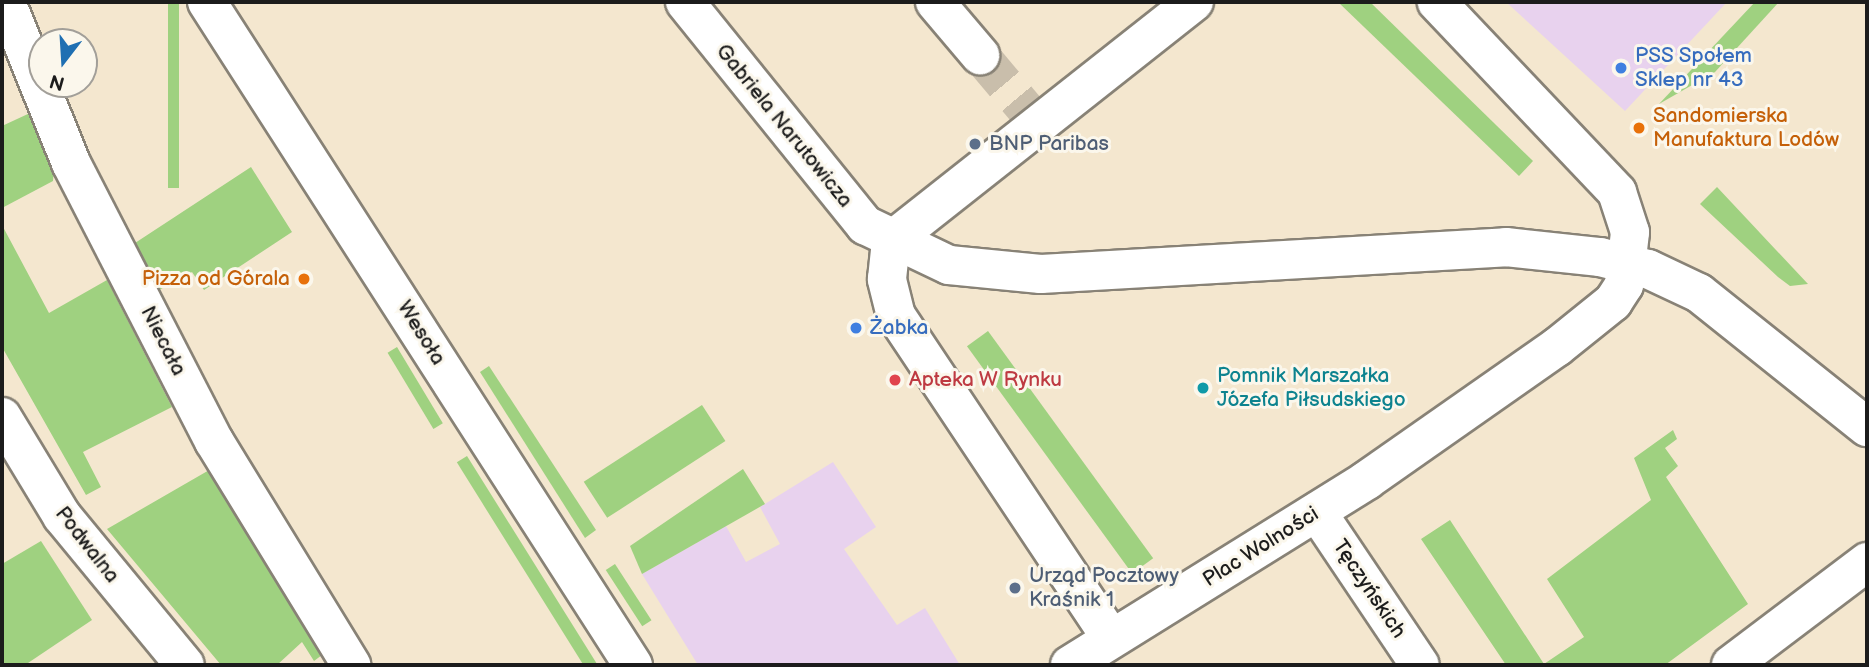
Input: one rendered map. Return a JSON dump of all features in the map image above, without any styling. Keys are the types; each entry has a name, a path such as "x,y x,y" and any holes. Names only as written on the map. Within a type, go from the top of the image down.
{"street":[{"name":"Niecała","path":"6,2 8,19 71,163 208,429 351,665"},
{"name":"Wesoła","path":"208,2 633,665"},
{"name":"Gabriela Narutowicza","path":"685,2 828,186 891,241"},
{"path":"935,2 980,55"},
{"path":"1111,638 896,316 887,279 891,241 1033,118 1194,2"},
{"name":"Plac Wolności","path":"1070,665 1317,512 1604,309 1624,285 1630,264 1629,223 1617,192 1437,2"},
{"path":"891,241 949,265 1041,274 1506,247 1630,264 1678,282 1719,307 1867,427"},
{"name":"Podwalna","path":"2,417 62,516 185,665"},
{"name":"Tęczyńskich","path":"1317,512 1420,665"},
{"path":"1731,665 1867,562"}],"shaded area":[{"name":"PSS Społem Sklep nr 43","path":"1506,2 1727,2 1625,111"},
{"path":"833,462 876,527 844,549 897,625 925,608 960,665 698,665 642,574 726,526 746,562 780,544 760,507"}],"green space":[{"path":"168,2 179,2 179,188 168,188"},
{"path":"1338,2 1370,2 1533,161 1519,176"},
{"path":"1755,2 1779,2 1715,72 1659,104"},
{"path":"30,113 54,167 53,181 2,208 2,126"},
{"path":"251,167 292,232 204,290 192,272 159,290 135,243"},
{"path":"1717,187 1808,284 1790,286 1700,204"},
{"path":"2,225 49,313 107,280 172,407 83,452 101,487 86,495 2,347"},
{"path":"988,331 1153,558 1132,574 967,346"},
{"path":"397,347 443,423 433,429 388,353"},
{"path":"489,366 596,530 585,538 480,372"},
{"path":"702,405 725,441 607,518 584,482"},
{"path":"1673,430 1677,439 1665,448 1678,466 1666,477 1748,604 1665,665 1506,665 1421,539 1450,520 1544,664 1584,637 1547,579 1651,500 1634,458"},
{"path":"467,456 598,665 583,665 457,462"},
{"path":"211,469 322,655 314,661 302,642 277,665 221,665 107,529"},
{"path":"743,469 765,504 642,574 630,546"},
{"path":"41,541 92,620 25,665 2,665 2,564"},
{"path":"615,564 651,620 642,626 606,570"}],"tunnel":[{"path":"980,55 1028,112"}],"place":[{"name":"PSS Społem Sklep nr 43","path":"1621,68"},
{"name":"Sandomierska Manufaktura Lodów","path":"1639,128"},
{"name":"BNP Paribas","path":"975,144"},
{"name":"Pizza od Górala","path":"304,279"},
{"name":"Żabka","path":"856,328"},
{"name":"Apteka W Rynku","path":"895,380"},
{"name":"Pomnik Marszałka Józefa Piłsudskiego","path":"1203,388"},
{"name":"Urząd Pocztowy Kraśnik 1","path":"1015,588"}]}
